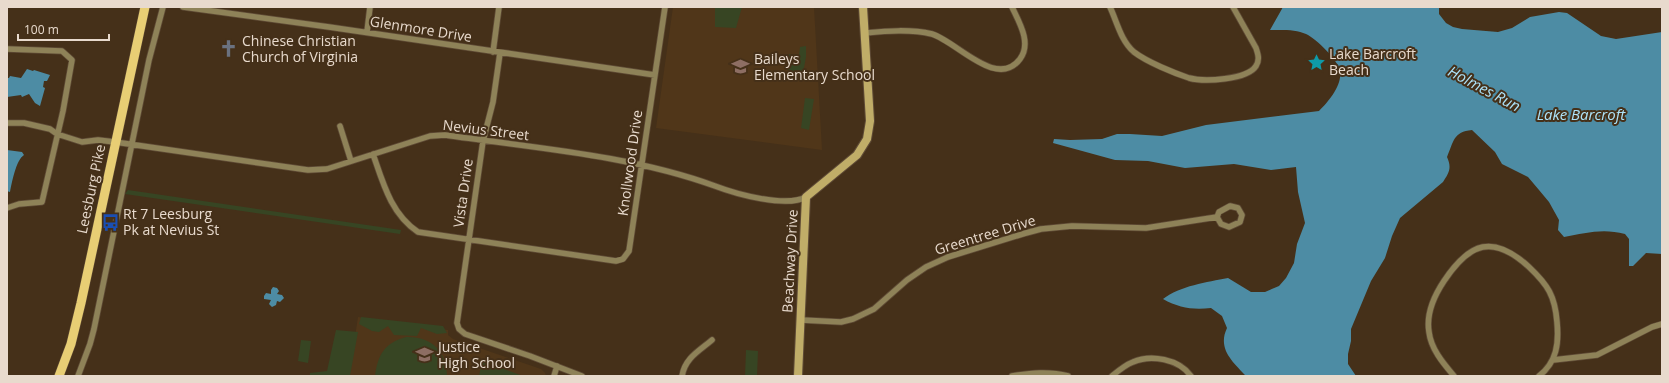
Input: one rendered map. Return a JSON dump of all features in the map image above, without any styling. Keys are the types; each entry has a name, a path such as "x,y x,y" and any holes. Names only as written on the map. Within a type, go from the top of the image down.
{"main road":[{"name":"Leesburg Pike","path":"59,376 71,344 81,303 145,7"}],"street":[{"path":"78,376 94,329 150,60 163,7"},
{"name":"Glenmore Drive","path":"183,7 367,32 655,75"},
{"path":"367,32 370,7"},
{"path":"493,52 499,7"},
{"name":"Knollwood Drive","path":"469,240 616,261 626,257 629,251 665,7"},
{"name":"Beachway Drive","path":"798,376 806,197 850,163 867,139 870,121 863,7"},
{"path":"865,33 912,31 932,34 948,41 985,66 999,69 1006,68 1016,63 1025,49 1024,35 1012,7"},
{"path":"1110,7 1120,33 1134,52 1158,65 1189,78 1211,80 1245,74 1256,66 1258,58 1256,48 1233,7"},
{"path":"7,49 62,51 72,60 42,202 19,204 7,208"},
{"name":"Vista Drive","path":"500,53 493,102 483,141 457,318 459,329 465,334 557,366"},
{"name":"Nevius Street","path":"7,123 24,123 50,129 57,134 82,142 98,140 132,144 308,170 327,169 430,136 445,135 642,164 685,175 726,191 755,198 793,201 806,197"},
{"path":"340,126 351,161"},
{"path":"373,154 387,194 402,218 410,226 422,234 469,240"},
{"name":"Greentree Drive","path":"801,320 841,322 853,319 874,309 907,280 926,267 948,257 1042,229 1072,226 1146,228 1217,217 1220,212 1230,206 1238,208 1242,215 1240,222 1229,227 1222,224 1217,217"},
{"path":"1454,376 1434,349 1429,332 1429,315 1435,295 1451,270 1466,255 1481,247 1497,247 1511,252 1546,284 1554,300 1556,310 1557,345 1553,360 1549,367 1539,376"},
{"path":"1553,360 1597,355 1652,327 1662,324"},
{"path":"682,376 683,368 689,358 712,340"},
{"path":"1112,376 1133,362 1148,359 1163,359 1177,364 1191,376"},
{"path":"554,376 557,366 582,376"},
{"path":"1012,376 1045,372 1068,376"}],"shaded area":[{"name":"Baileys Elementary School","path":"673,7 814,7 822,150 656,128"},
{"name":"Justice High School","path":"358,317 448,330 448,335 453,339 541,369 546,376 349,376"}],"green space":[{"path":"715,7 742,7 736,28 715,27"},
{"path":"806,46 806,57 803,73 787,70 789,54 799,55 800,47"},
{"path":"805,98 814,99 809,130 801,128"},
{"path":"128,190 401,230 400,234 125,194"},
{"path":"361,317 443,326 447,333 437,334 421,328 417,336 394,335 388,326 379,332 372,331 359,324"},
{"path":"336,330 358,332 350,376 310,376 310,373 327,371"},
{"path":"406,337 423,339 436,347 441,352 444,359 447,376 375,376 378,362 383,351 387,346"},
{"path":"301,340 311,341 308,363 298,361"},
{"path":"746,350 758,351 757,376 745,376"},
{"path":"482,361 523,376 479,376"}],"water":[{"name":"Lake Barcroft","path":"1283,7 1439,7 1439,14 1446,23 1453,27 1498,32 1512,28 1530,17 1559,12 1567,13 1601,36 1616,39 1662,32 1662,254 1646,253 1633,266 1629,266 1629,239 1625,234 1602,231 1564,237 1558,230 1559,220 1549,202 1528,177 1502,164 1495,152 1472,130 1466,131 1458,135 1453,142 1447,157 1449,170 1443,182 1400,218 1385,258 1371,281 1351,329 1348,364 1356,376 1246,376 1228,355 1225,349 1224,336 1227,328 1222,316 1211,308 1186,308 1163,299 1186,288 1228,278 1251,292 1265,292 1279,286 1286,278 1294,263 1297,244 1305,223 1298,192 1296,167 1271,170 1234,164 1185,168 1148,161 1115,160 1053,143 1054,139 1102,139 1117,134 1162,136 1206,125 1319,111 1337,88 1340,77 1339,67 1326,50 1306,34 1302,32 1284,30 1270,30"},
{"path":"27,69 50,75 47,81 44,81 43,87 45,88 40,106 35,103 29,94 22,97 21,95 7,97 7,78 10,76 21,78"},
{"path":"7,150 22,152 24,155 17,166 10,192 7,191"},
{"path":"273,287 277,288 279,291 277,294 282,295 284,298 280,302 277,301 276,305 272,307 269,304 271,300 264,299 264,296 266,293 271,294"}],"place":[{"name":"Chinese Christian Church of Virginia","path":"229,49"},
{"name":"Lake Barcroft Beach","path":"1316,62"},
{"name":"Baileys Elementary School","path":"741,67"},
{"name":"Rt 7 Leesburg Pk at Nevius St","path":"110,222"},
{"name":"Justice High School","path":"425,355"}],"water label":[{"name":"Holmes Run","path":"1484,89"}]}
